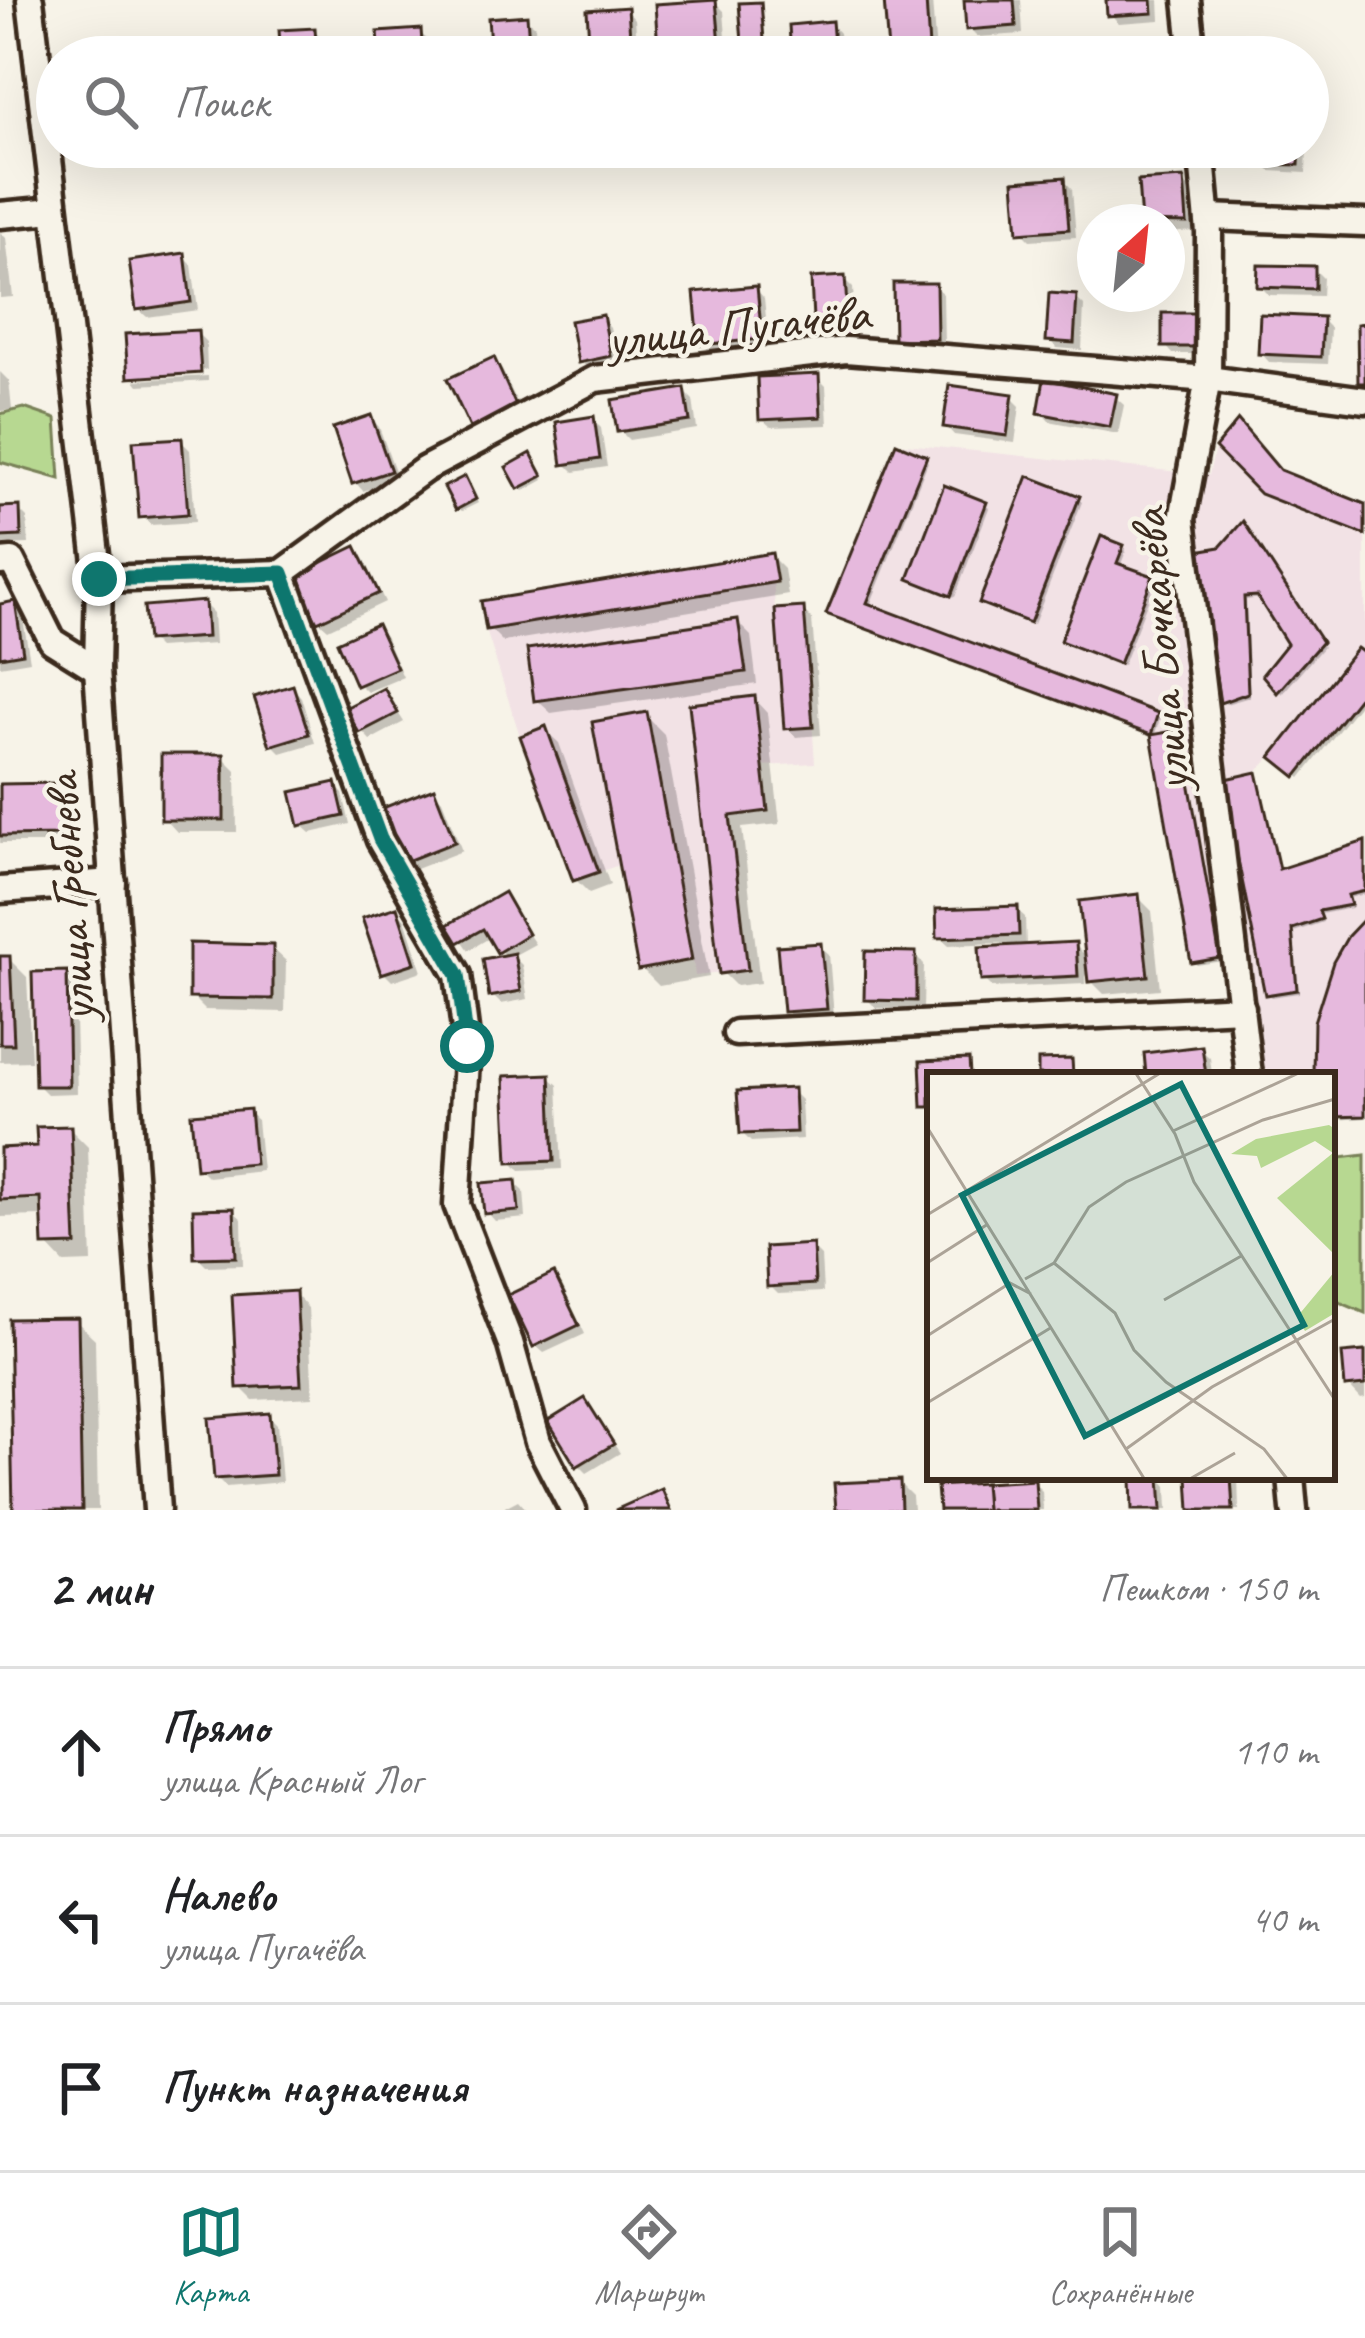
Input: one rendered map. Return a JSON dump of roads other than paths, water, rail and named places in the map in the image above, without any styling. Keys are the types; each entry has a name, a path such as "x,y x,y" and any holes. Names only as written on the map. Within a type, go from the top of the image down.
{"street":[{"name":"улица Гребнева","path":"30,0 36,52"},
{"path":"1187,0 1191,36"},
{"name":"улица Гребнева","path":"49,168 99,579 97,669 157,1510"},
{"name":"улица Бочкарёва","path":"1203,168 1208,218 1208,379 1182,519 1249,1072"},
{"path":"0,215 54,210"},
{"path":"1208,218 1365,224"},
{"name":"улица Пугачёва","path":"282,573 425,469 596,379 846,350 1208,379 1365,400"},
{"path":"0,562 12,560 52,641 97,669"},
{"path":"99,579 282,573 380,839 458,975 467,1046 457,1205 510,1342 538,1442 573,1510"},
{"path":"0,890 113,881"},
{"path":"736,1033 1242,1008"},
{"path":"1291,1480 1294,1510"}]}
